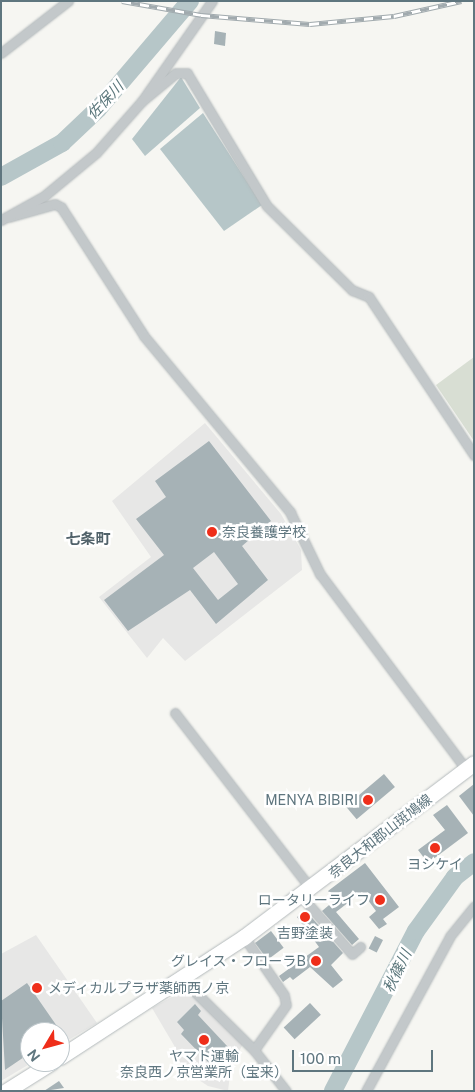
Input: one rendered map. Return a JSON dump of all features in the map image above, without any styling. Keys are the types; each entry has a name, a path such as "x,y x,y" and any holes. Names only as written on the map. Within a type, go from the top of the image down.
{"main road":[{"name":"奈良大和郡山斑鳩線","path":"70,1051 183,980 306,893 470,766"},
{"path":"3,1090 34,1072"}],"street":[{"path":"1,53 68,1"},
{"path":"142,101 212,1"},
{"path":"5,218 71,177 142,101 176,73 187,73 267,206 352,290 369,296 380,309 474,455"},
{"path":"5,218 55,204 61,207 144,336 290,512 320,574 470,766"},
{"path":"174,713 306,893 349,958 360,947"},
{"path":"366,1091 450,936 474,906"},
{"path":"244,937 284,995 286,1005 254,1050"},
{"path":"183,980 254,1050 286,1091"}],"shaded area":[{"path":"181,77 200,108 145,156 132,139"},
{"path":"203,113 262,205 224,231 160,149"},
{"path":"474,357 474,441 436,385"},
{"name":"奈良養護学校","path":"205,423 281,514 301,550 302,570 185,661 163,638 147,658 99,597 151,557 112,501"},
{"name":"メディカルプラザ薬師西ノ京","path":"36,935 97,1023 70,1039 70,1022 20,1022 20,1070 1,1081 1,954"},
{"path":"188,988 243,1044 231,1066 228,1091 208,1086 190,1074 173,1054 175,1047 152,1008"}],"building":[{"path":"215,31 226,33 225,46 214,44"},
{"path":"209,441 271,521 242,546 268,580 216,624 190,590 128,631 104,600 164,555 136,519 166,497 155,481","holes":["214,552 238,584 218,600 193,568"]},
{"path":"384,774 395,787 357,819 346,806"},
{"path":"474,784 474,816 459,796"},
{"path":"447,805 468,833 428,863 418,850 445,830 433,815"},
{"name":"ロータリーライフ","path":"365,863 399,907 383,919 387,924 379,929 369,917 376,911 362,892 336,912 359,939 352,945 322,911 335,900 328,891"},
{"path":"306,911 343,953 331,965 343,980 333,988 310,967 293,980 290,977 283,982 279,976 319,947 297,917"},
{"path":"271,931 284,948 268,960 255,943"},
{"path":"375,936 383,940 377,953 369,948"},
{"path":"27,983 54,1022 20,1022 20,1060 5,1070 1,1001"},
{"path":"310,1003 321,1015 295,1039 284,1028"},
{"name":"ヤマト運輸 奈良西ノ京営業所（宝来）","path":"195,1004 201,1011 198,1015 228,1047 210,1064 181,1034 184,1030 177,1022"},
{"path":"59,1081 64,1088 44,1091"}],"waterway":[{"name":"佐保川","path":"1,177 62,143 98,109 190,1"},
{"name":"秋篠川","path":"333,1091 416,931 455,877 474,862"}],"railway":[{"path":"122,1 201,15 310,24 394,16 461,1"}],"place":[{"name":"奈良養護学校","path":"212,532"},
{"name":"MENYA BIBIRI","path":"368,800"},
{"name":"ヨシケイ","path":"435,848"},
{"name":"ロータリーライフ","path":"380,900"},
{"name":"吉野塗装","path":"305,917"},
{"name":"グレイス・フローラB","path":"316,961"},
{"name":"メディカルプラザ薬師西ノ京","path":"37,988"},
{"name":"ヤマト運輸 奈良西ノ京営業所（宝来）","path":"204,1040"}],"district":[{"name":"七条町","path":"88,539"}]}
